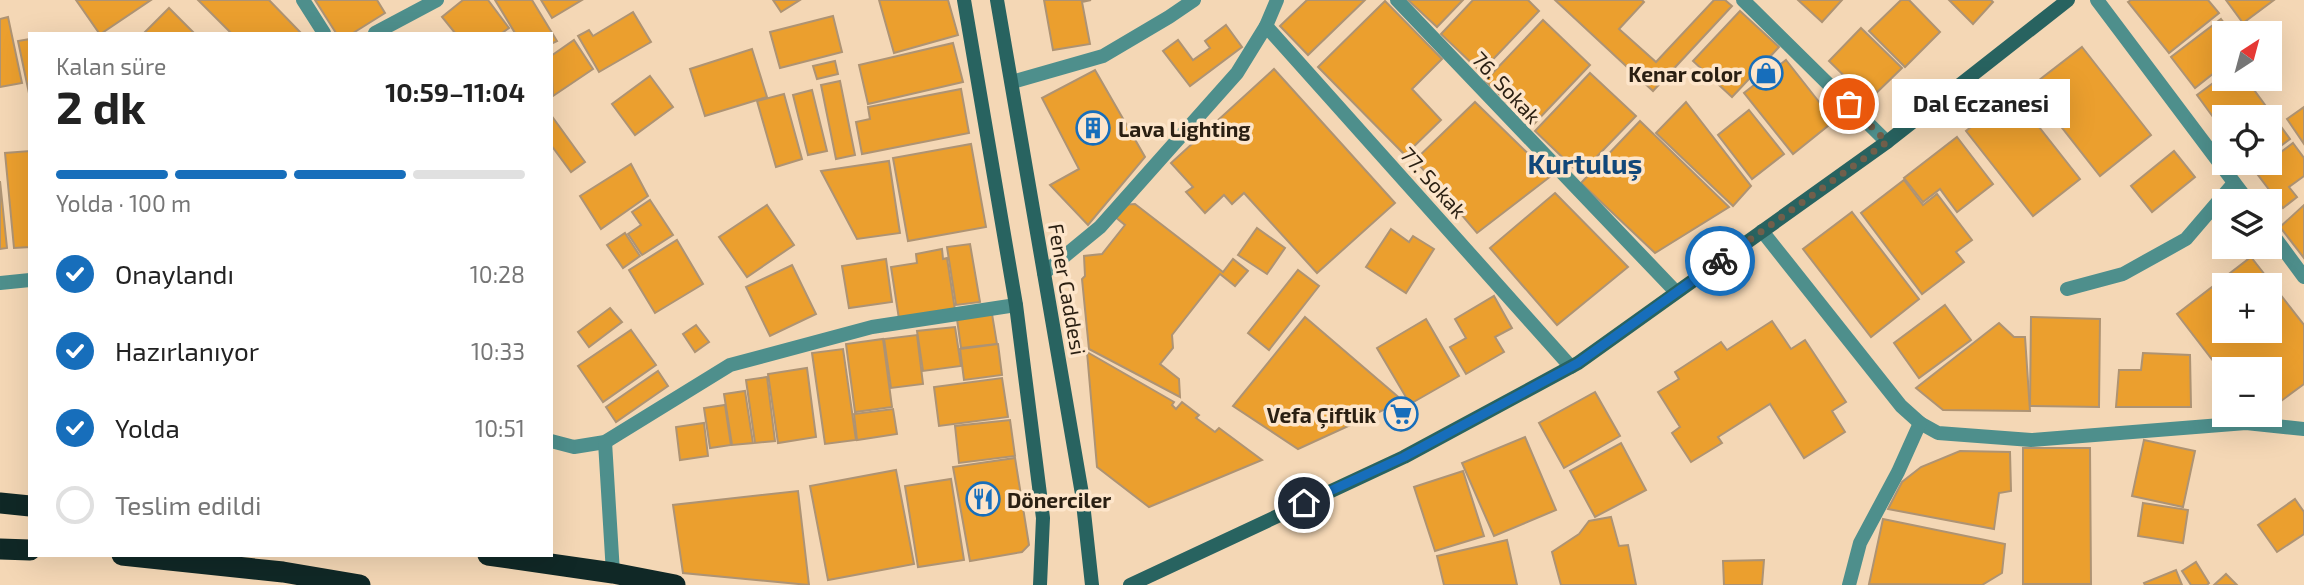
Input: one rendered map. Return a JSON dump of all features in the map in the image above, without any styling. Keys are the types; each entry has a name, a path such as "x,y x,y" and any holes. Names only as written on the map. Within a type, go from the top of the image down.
{"highway":[{"path":"0,503 28,506"},
{"path":"0,549 28,550"},
{"path":"141,557 282,572 360,585"},
{"path":"502,557 675,585"}],"main road":[{"path":"964,0 1016,305 1043,517 1040,585"},
{"name":"Fener Caddesi","path":"997,0 1082,494 1092,585"},
{"path":"1130,585 1404,457 1571,367 1887,142 2068,0"}],"street":[{"path":"303,0 323,32"},
{"path":"378,32 438,0"},
{"path":"1012,82 1103,56 1194,0"},
{"path":"1044,273 1100,227 1237,73 1266,26 1277,0"},
{"name":"76. Sokak","path":"1397,0 1676,292"},
{"path":"1743,0 1887,142"},
{"path":"2097,0 2239,189"},
{"name":"77. Sokak","path":"1266,26 1571,367"},
{"path":"2067,289 2123,274 2186,239 2234,183"},
{"path":"1762,231 1900,406 1920,423 1938,433 2031,440 2246,423 2304,429"},
{"path":"2282,247 2304,277"},
{"path":"0,283 28,280"},
{"path":"553,442 573,447 605,442 730,365 873,327 1016,305"},
{"path":"1849,585 1860,543 1898,472 1920,423"},
{"path":"605,442 612,573"}],"building":[{"path":"76,0 151,0 103,32 98,32"},
{"path":"198,0 269,0 300,32 230,32"},
{"path":"315,0 377,0 385,13 355,32 335,32"},
{"path":"463,0 488,0 509,28 503,32 454,32 442,17"},
{"path":"495,0 532,0 552,32 514,32"},
{"path":"541,0 582,0 552,18"},
{"path":"773,0 800,0 781,12"},
{"path":"879,0 948,0 958,35 894,53"},
{"path":"1044,0 1091,0 1082,2 1090,44 1053,50"},
{"path":"1307,0 1365,0 1308,55 1280,26"},
{"path":"1408,0 1463,0 1437,27"},
{"path":"1473,0 1528,0 1539,11 1481,72 1441,34"},
{"path":"1555,0 1642,0 1644,2 1619,29 1656,62 1714,0 1725,0 1732,6 1653,91"},
{"path":"1798,0 1842,0 1822,22"},
{"path":"1901,0 1909,0 1940,32 1905,67 1869,31"},
{"path":"1949,0 1991,0 1993,2 1973,24"},
{"path":"2208,0 2219,13 2169,53 2128,2"},
{"path":"2226,0 2274,0 2246,21 2242,21"},
{"path":"1385,1 1442,59 1412,89 1441,120 1405,155 1318,67"},
{"path":"169,8 193,32 145,32"},
{"path":"1740,11 1779,47 1732,97 1693,61"},
{"path":"633,12 651,42 599,72 578,36 589,30 593,36"},
{"path":"833,16 842,52 780,68 770,32"},
{"path":"8,17 22,83 0,87 0,19"},
{"path":"1543,20 1590,65 1532,126 1485,81"},
{"path":"1226,25 1242,47 1190,86 1163,51 1178,40 1193,60 1210,48 1205,41"},
{"path":"2212,26 2212,75 2195,88 2171,57"},
{"path":"1861,28 1902,68 1869,100 1829,61"},
{"path":"28,39 28,88 18,41"},
{"path":"574,40 593,69 553,96 553,55"},
{"path":"953,43 963,82 868,104 859,65"},
{"path":"2082,47 2151,135 2100,176 2030,87"},
{"path":"752,49 767,97 705,116 690,69"},
{"path":"1786,60 1834,121 1793,154 1744,93"},
{"path":"835,61 838,74 817,79 813,66"},
{"path":"1274,69 1395,203 1317,273 1244,193 1232,204 1224,195 1205,213 1186,192 1193,187 1171,163"},
{"name":"Lava Lighting","path":"1095,70 1145,157 1088,225 1050,185 1079,169 1042,98"},
{"path":"1590,73 1636,116 1580,174 1535,131"},
{"path":"650,76 673,107 635,135 612,104"},
{"path":"840,81 855,155 836,159 821,85"},
{"path":"2212,84 2212,91 2255,91 2265,105 2212,105 2212,116 2197,95"},
{"path":"961,89 969,133 862,154 856,122 870,119 868,107"},
{"path":"812,90 827,151 808,155 793,95"},
{"path":"784,94 802,159 776,167 757,101"},
{"path":"2013,94 2080,179 2033,216 1966,131"},
{"path":"1475,102 1551,176 1477,233 1415,160"},
{"path":"1686,102 1751,186 1733,206 1656,133"},
{"path":"2304,107 2304,144 2287,119"},
{"path":"1749,110 1784,154 1752,179 1718,135"},
{"path":"553,118 585,162 571,172 553,148"},
{"path":"1640,121 1729,207 1655,253 1581,183"},
{"path":"2282,128 2290,139 2282,145"},
{"path":"1957,137 1993,184 1957,212 1940,189 1923,202 1904,178"},
{"path":"2293,143 2304,158 2304,176 2289,187 2297,197 2283,208 2282,189 2269,189 2258,175 2282,175 2282,151"},
{"path":"971,144 986,227 908,241 893,158"},
{"path":"28,151 28,247 14,248 5,153"},
{"path":"2174,151 2195,177 2152,212 2131,186"},
{"path":"889,161 900,233 857,239 821,171"},
{"path":"631,164 648,196 601,229 580,196"},
{"path":"1904,180 1923,205 1937,194 1972,240 1956,252 1964,262 1922,294 1861,213"},
{"path":"0,181 7,248 0,249"},
{"path":"1555,193 1628,267 1557,325 1490,248"},
{"path":"650,200 673,235 642,255 628,234 641,225 632,212"},
{"path":"1135,204 1223,272 1233,259 1248,271 1235,286 1220,274 1172,335 1173,348 1160,364 1179,379 1180,397 1089,349 1082,279 1085,276 1084,256 1102,254 1125,225 1114,216 1122,205"},
{"path":"767,205 794,245 747,277 719,237"},
{"path":"2304,205 2304,258 2282,230 2282,225"},
{"path":"1852,212 1919,299 1871,337 1803,249"},
{"path":"1257,228 1285,248 1267,274 1238,255"},
{"path":"1391,229 1409,242 1413,236 1434,249 1406,293 1366,267"},
{"path":"625,233 640,256 623,268 607,245"},
{"path":"677,240 703,284 655,313 629,270"},
{"path":"970,244 980,302 956,305 947,247"},
{"path":"942,249 943,259 947,258 955,310 899,319 891,267 917,263 916,254"},
{"path":"886,259 892,302 849,308 842,266"},
{"path":"2248,259 2253,259 2263,273 2230,273"},
{"path":"792,265 816,314 770,336 746,287"},
{"path":"1298,270 1319,286 1269,350 1248,333"},
{"path":"2212,287 2212,343 2282,343 2282,297 2304,325 2304,384 2282,400 2282,357 2212,357 2212,359 2177,314"},
{"path":"1494,296 1512,328 1495,337 1504,352 1466,374 1450,347 1466,338 1455,319"},
{"path":"1945,305 1971,340 1919,378 1894,343"},
{"path":"610,308 622,322 589,347 578,332"},
{"path":"992,314 997,344 961,348 957,319"},
{"path":"1305,317 1403,401 1298,449 1233,406"},
{"path":"2031,317 2100,319 2099,407 2030,406"},
{"path":"1426,319 1459,376 1410,404 1377,348"},
{"path":"1772,321 1791,349 1805,340 1846,402 1832,411 1845,432 1804,458 1770,404 1718,437 1722,443 1691,462 1672,433 1680,427 1658,392 1679,379 1675,372 1721,342 1727,350"},
{"path":"1999,323 2014,337 2025,337 2030,411 1943,410 1916,388"},
{"path":"696,325 709,342 695,352 683,334"},
{"path":"955,327 961,366 923,371 917,331"},
{"path":"631,330 656,365 603,402 578,366"},
{"path":"917,335 923,384 891,388 884,339"},
{"path":"883,339 892,407 855,412 846,344"},
{"path":"998,344 1002,375 964,380 960,349"},
{"path":"843,349 856,440 825,444 812,353"},
{"path":"1087,352 1174,402 1172,405 1176,409 1182,402 1199,415 1196,418 1215,432 1219,428 1262,460 1149,507 1097,467"},
{"path":"2143,353 2190,355 2191,407 2116,407 2119,370 2141,370"},
{"path":"807,368 816,437 778,443 768,374"},
{"path":"658,371 668,386 616,422 606,407"},
{"path":"767,377 775,441 755,443 746,380"},
{"path":"1002,378 1008,417 939,426 934,387"},
{"path":"745,391 753,443 732,445 724,394"},
{"path":"1595,392 1620,436 1564,468 1539,423"},
{"path":"725,405 731,445 710,448 704,408"},
{"path":"893,409 897,434 857,440 854,414"},
{"path":"1010,420 1015,456 959,463 955,426"},
{"path":"704,423 708,456 680,460 676,427"},
{"path":"1525,437 1556,510 1494,536 1462,463"},
{"path":"2144,440 2195,451 2183,507 2132,496"},
{"path":"1621,443 1646,490 1595,517 1570,471"},
{"path":"2023,448 2090,448 2091,584 2023,584"},
{"path":"1960,451 2010,452 2011,491 1999,493 1994,529 1888,509 1902,482 1921,467"},
{"path":"1015,458 1029,545 1022,552 970,561 953,467"},
{"path":"896,470 914,564 828,580 810,486"},
{"path":"1463,471 1484,536 1435,551 1414,487"},
{"path":"951,479 964,560 918,567 905,486"},
{"path":"798,491 809,585 683,573 673,505"},
{"path":"2295,499 2304,512 2304,534 2277,552 2258,525"},
{"path":"2143,503 2188,510 2183,543 2138,536"},
{"path":"1611,517 1619,546 1628,545 1636,585 1561,585 1552,552 1579,534 1589,521"},
{"path":"1883,519 2005,544 2002,573 1982,585 1869,584"},
{"path":"1507,540 1517,585 1444,585 1437,556"},
{"path":"1764,560 1762,585 1724,585 1723,561"},
{"path":"2196,562 2209,583 2207,585 2191,585 2182,571"},
{"path":"2176,570 2182,585 2144,583"},
{"path":"2226,574 2237,585 2214,585"}],"way so far":[{"path":"1720,261 1887,142 1849,104"}],"place":[{"name":"Kenar color","path":"1766,73"},
{"name":"Dal Eczanesi","path":"1849,104"},
{"name":"Lava Lighting","path":"1093,128"},
{"name":"Vefa Çiftlik","path":"1401,414"},
{"name":"Dönerciler","path":"983,499"}],"district":[{"name":"Kurtuluş","path":"1585,163"}],"route":[{"path":"1304,503 1404,457 1578,363 1720,261"}]}
